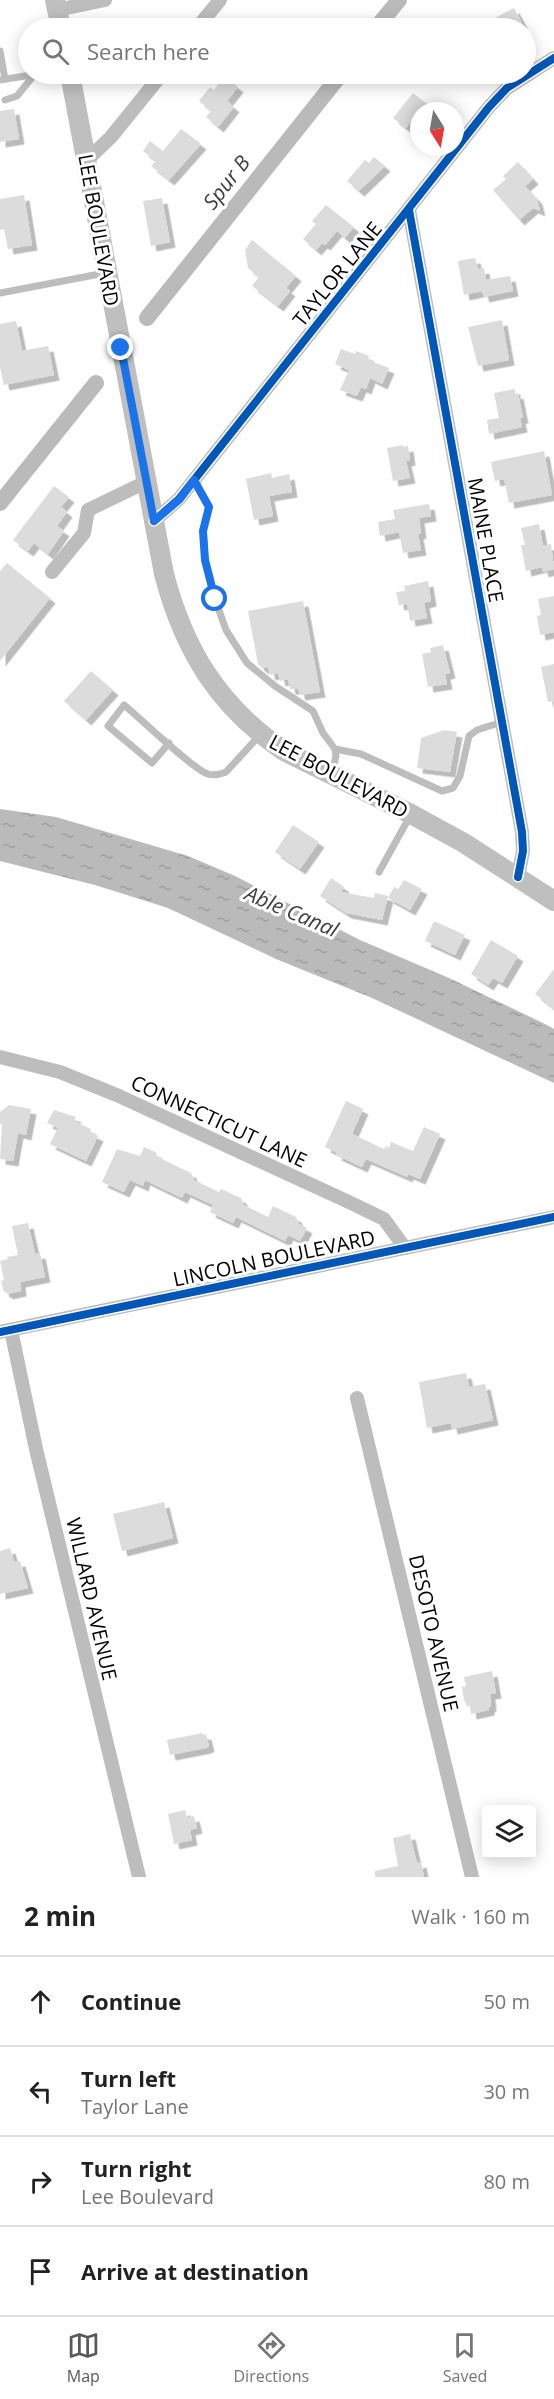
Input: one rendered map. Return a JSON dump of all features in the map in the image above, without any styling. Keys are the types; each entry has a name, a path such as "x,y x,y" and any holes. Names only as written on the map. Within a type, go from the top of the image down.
{"main road":[{"name":"LEE BOULEVARD","path":"72,84 146,482 171,600 189,646 208,679 236,712 284,751 411,814 519,877 554,901"}],"street":[{"path":"58,13 105,0"},
{"path":"205,18 220,0"},
{"name":"TAYLOR LANE","path":"536,69 554,58"},
{"path":"86,160 111,138 154,84"},
{"name":"TAYLOR LANE","path":"154,521 180,499 478,121 513,84"},
{"name":"MAINE PLACE","path":"409,210 522,832 523,851 519,877"},
{"path":"52,572 84,533 88,510 146,482"},
{"name":"CONNECTICUT LANE","path":"0,1058 60,1072 119,1096 351,1203 384,1219 405,1248"},
{"name":"LINCOLN BOULEVARD","path":"6,1331 554,1217"},
{"name":"WILLARD AVENUE","path":"6,1331 139,1877"},
{"name":"DESOTO AVENUE","path":"357,1398 472,1877"}],"lane":[{"path":"0,51 3,79 18,77"},
{"path":"5,100 16,96 28,84"},
{"path":"0,293 107,273"},
{"path":"194,480 209,507 203,531 205,560 215,599 232,642 247,663 275,686 313,711 323,733 335,749 336,756 331,775"},
{"path":"169,743 152,763 108,726 124,705 169,743 196,767 208,774 226,772 261,734"},
{"path":"335,749 361,754 442,790 453,788 460,776 469,736 477,730 502,723"},
{"path":"379,872 411,814"}],"water":[{"name":"Able Canal","path":"0,809 56,817 188,856 235,876 360,940 449,978 545,1024 554,1029 554,1083 372,998 276,959 168,908 95,885 0,861"}],"building":[{"path":"514,8 519,18 495,18"},
{"path":"218,84 234,84 238,87 227,101 234,107 218,127 206,117 211,111 199,101 210,87 214,90"},
{"path":"413,93 424,102 410,102 410,123 406,128 393,118"},
{"path":"14,109 19,139 0,142 0,111"},
{"path":"181,129 201,144 169,180 151,166 156,161 143,151 150,141 163,151"},
{"path":"374,157 385,166 359,191 347,181 365,160 369,163"},
{"path":"518,162 533,179 525,186 537,199 540,211 533,208 519,220 493,190 506,179 503,176"},
{"path":"24,195 32,245 8,249 4,229 0,230 0,199"},
{"path":"162,198 170,242 151,246 143,201"},
{"path":"326,205 354,227 345,238 337,231 325,245 322,243 316,250 303,239 316,224 312,221"},
{"path":"252,240 296,276 286,288 290,291 278,306 252,286 259,277 248,268 245,250"},
{"path":"475,258 478,269 484,268 486,280 510,276 513,291 484,297 482,291 464,295 458,261"},
{"path":"502,320 509,360 478,366 468,327"},
{"path":"16,321 22,351 48,346 54,375 4,385 0,367 0,324"},
{"path":"341,349 369,356 368,360 389,368 382,384 370,378 366,389 361,387 357,396 340,390 349,370 335,364"},
{"path":"515,389 515,394 518,393 523,418 520,418 522,427 489,434 487,420 499,418 494,393"},
{"path":"403,445 403,447 408,446 410,460 406,461 410,478 393,481 387,448"},
{"path":"544,451 552,495 509,503 504,479 495,481 491,462"},
{"path":"271,473 272,478 289,474 292,492 269,496 273,516 254,520 246,479"},
{"path":"54,486 69,497 61,507 67,512 57,526 64,531 48,554 34,543 28,551 13,540"},
{"path":"429,504 431,516 419,518 421,533 418,534 421,550 403,553 399,532 380,536 378,522 395,519 393,510"},
{"path":"539,524 543,546 551,544 554,569 543,572 542,567 526,571 521,545 525,545 521,528"},
{"path":"7,563 50,598 0,661 0,571"},
{"path":"428,581 431,601 424,603 427,618 410,621 407,604 399,605 396,592 405,591 404,586"},
{"path":"554,596 554,632 540,635 537,616 541,615 538,599"},
{"path":"303,601 320,692 300,695 298,689 290,689 288,679 280,681 278,673 270,675 268,667 262,668 258,664 248,611"},
{"path":"443,645 450,673 445,674 447,684 428,687 422,654 431,652 430,648"},
{"path":"554,664 554,701 548,702 541,667"},
{"path":"91,671 113,690 86,720 64,701"},
{"path":"444,730 457,732 450,772 417,768 421,738"},
{"path":"293,825 319,842 300,869 275,852"},
{"path":"331,878 344,887 341,892 374,898 375,893 388,896 382,920 346,913 320,896"},
{"path":"404,880 422,889 410,910 388,898 394,887 398,889"},
{"path":"434,921 465,935 455,955 425,941"},
{"path":"491,940 518,956 502,983 493,978 488,985 471,974"},
{"path":"554,969 554,1009 535,994"},
{"path":"346,1101 363,1109 352,1134 384,1149 386,1146 389,1148 391,1142 413,1151 424,1127 440,1134 420,1179 408,1174 407,1177 366,1159 362,1167 336,1155 337,1153 325,1147"},
{"path":"9,1105 31,1109 26,1135 18,1133 13,1161 0,1159 2,1124 0,1124 0,1112"},
{"path":"54,1110 76,1117 74,1121 91,1129 90,1132 98,1136 86,1161 50,1144 58,1128 47,1123"},
{"path":"144,1147 157,1153 156,1156 191,1173 194,1180 219,1192 221,1189 241,1198 244,1205 268,1217 273,1206 296,1217 299,1224 307,1228 300,1241 288,1235 285,1241 236,1217 233,1223 210,1212 213,1205 185,1192 182,1198 145,1180 143,1186 130,1180 124,1192 102,1182 117,1149 140,1156"},
{"path":"28,1223 35,1254 40,1253 45,1277 20,1282 21,1291 7,1294 4,1292 1,1281 4,1280 0,1261 18,1255 12,1226"},
{"path":"466,1373 469,1387 485,1384 493,1420 452,1429 451,1423 427,1428 419,1382"},
{"path":"164,1502 173,1538 122,1551 113,1514"},
{"path":"10,1548 14,1562 20,1561 28,1588 0,1594 0,1551"},
{"path":"492,1671 496,1693 490,1694 491,1706 489,1710 471,1714 470,1706 467,1706 464,1700 462,1687 466,1686 464,1677"},
{"path":"203,1733 203,1735 206,1734 209,1746 206,1748 170,1755 167,1740"},
{"path":"185,1810 187,1818 194,1816 197,1828 190,1830 192,1840 174,1844 168,1814"},
{"path":"410,1834 417,1863 421,1862 424,1877 375,1877 375,1871 398,1866 393,1838"}],"waterway":[{"name":"Spur B","path":"384,18 399,0"},
{"name":"Spur B","path":"147,318 333,84"},
{"name":"Spur B","path":"0,503 96,383"}],"cycle path":[{"path":"536,69 554,58"},
{"path":"154,521 179,499 489,107 513,84"},
{"path":"409,210 522,832 523,851 518,877"},
{"path":"0,1332 554,1217"}],"route":[{"path":"121,348 154,521 180,499 194,480 209,507 203,531 205,560 215,599"}]}
